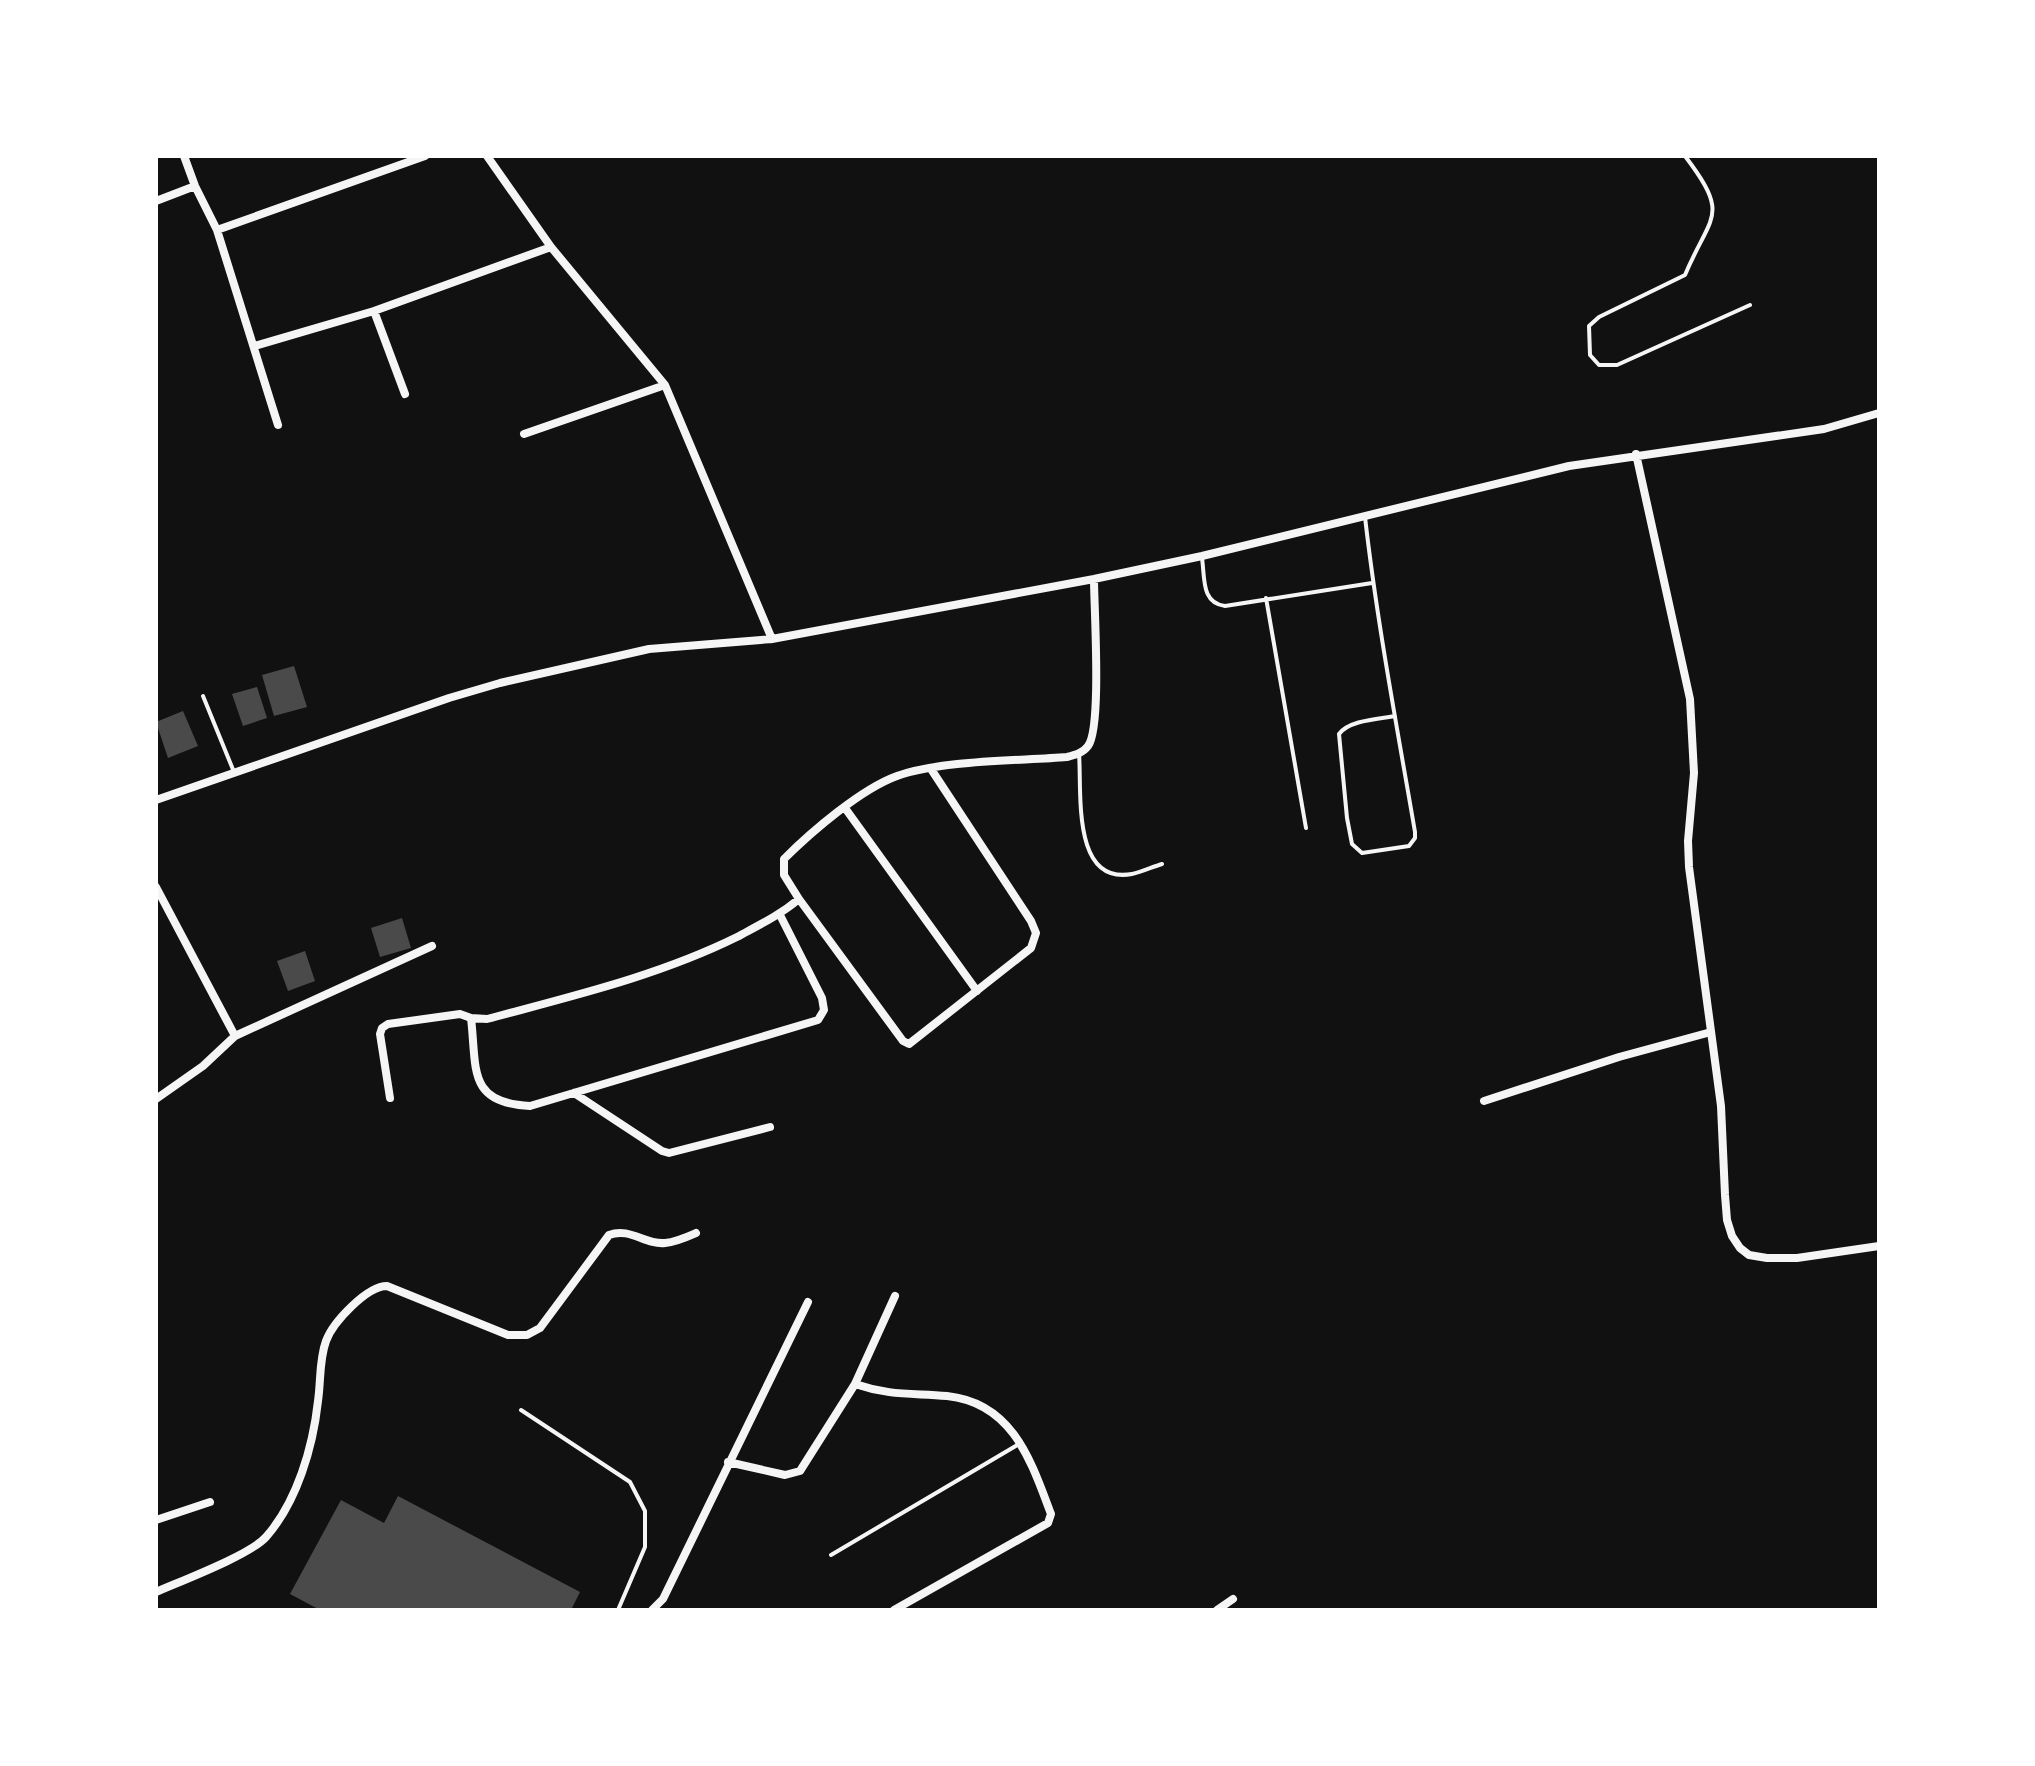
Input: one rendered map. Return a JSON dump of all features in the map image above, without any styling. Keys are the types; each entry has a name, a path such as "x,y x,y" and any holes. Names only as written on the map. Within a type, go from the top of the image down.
{"street":[{"path":"184,156 217,230 278,425"},
{"path":"217,230 425,156"},
{"path":"487,156 551,247 665,385 772,639"},
{"path":"156,201 195,186"},
{"path":"255,346 374,311 551,247"},
{"path":"374,311 405,394"},
{"path":"524,434 665,385"},
{"path":"156,800 449,698 500,683 649,649 772,639 1094,579 1202,556 1569,466 1824,429 1879,413"},
{"path":"1636,454 1690,699 1694,773 1689,867 1721,1106 1727,1220 1740,1248 1749,1255 1797,1258 1879,1246"},
{"path":"931,769 1035,927 1035,940 1031,948 913,1042 907,1043 799,899 784,875 784,859 804,839 876,785 910,772 931,769 1067,757 1079,753 1090,744 1094,724 1094,579"},
{"path":"845,808 977,991"},
{"path":"156,887 235,1036"},
{"path":"390,1098 380,1034 388,1024 460,1014 487,1019 625,981 696,957 780,915 799,899"},
{"path":"471,1018 480,1085 492,1099 530,1106 818,1020 824,1010 822,998 780,915"},
{"path":"156,1099 203,1066 235,1036 432,946"},
{"path":"1484,1101 1619,1057 1711,1032"},
{"path":"574,1093 669,1153 770,1127"},
{"path":"156,1592 255,1546 273,1528 303,1471 318,1404 320,1371 328,1336 341,1317 370,1291 378,1286 387,1286 508,1335 527,1335 540,1328 609,1235 629,1233 668,1243 696,1233"},
{"path":"728,1462 785,1475 800,1471 855,1384 895,1296"},
{"path":"652,1610 663,1599 808,1302"},
{"path":"855,1384 900,1395 960,1398 1007,1423 1021,1443 1051,1514 1048,1523 894,1610"},
{"path":"156,1520 210,1502"},
{"path":"1217,1610 1233,1599"}],"lane":[{"path":"1685,156 1708,188 1714,202 1713,217 1685,275 1599,317 1589,326 1590,355 1599,365 1617,365 1750,305"},
{"path":"1365,517 1372,583 1395,716 1415,838 1409,846 1362,853 1352,844 1339,734 1352,725 1395,716"},
{"path":"1202,556 1206,595 1210,601 1225,606 1372,583"},
{"path":"1266,598 1306,828"},
{"path":"203,696 235,774"},
{"path":"1079,753 1085,842 1092,861 1111,873 1130,875 1162,864"},
{"path":"521,1410 630,1482 645,1511 645,1547 618,1610"},
{"path":"831,1555 1021,1443"}],"building":[{"path":"294,666 307,707 274,716 262,675"},
{"path":"257,687 267,718 243,726 232,694"},
{"path":"183,711 198,746 168,758 156,722"},
{"path":"402,918 411,948 380,957 371,928"},
{"path":"305,951 315,981 288,991 277,961"},
{"path":"398,1496 580,1592 571,1610 320,1610 290,1594 341,1500 384,1523"}]}
